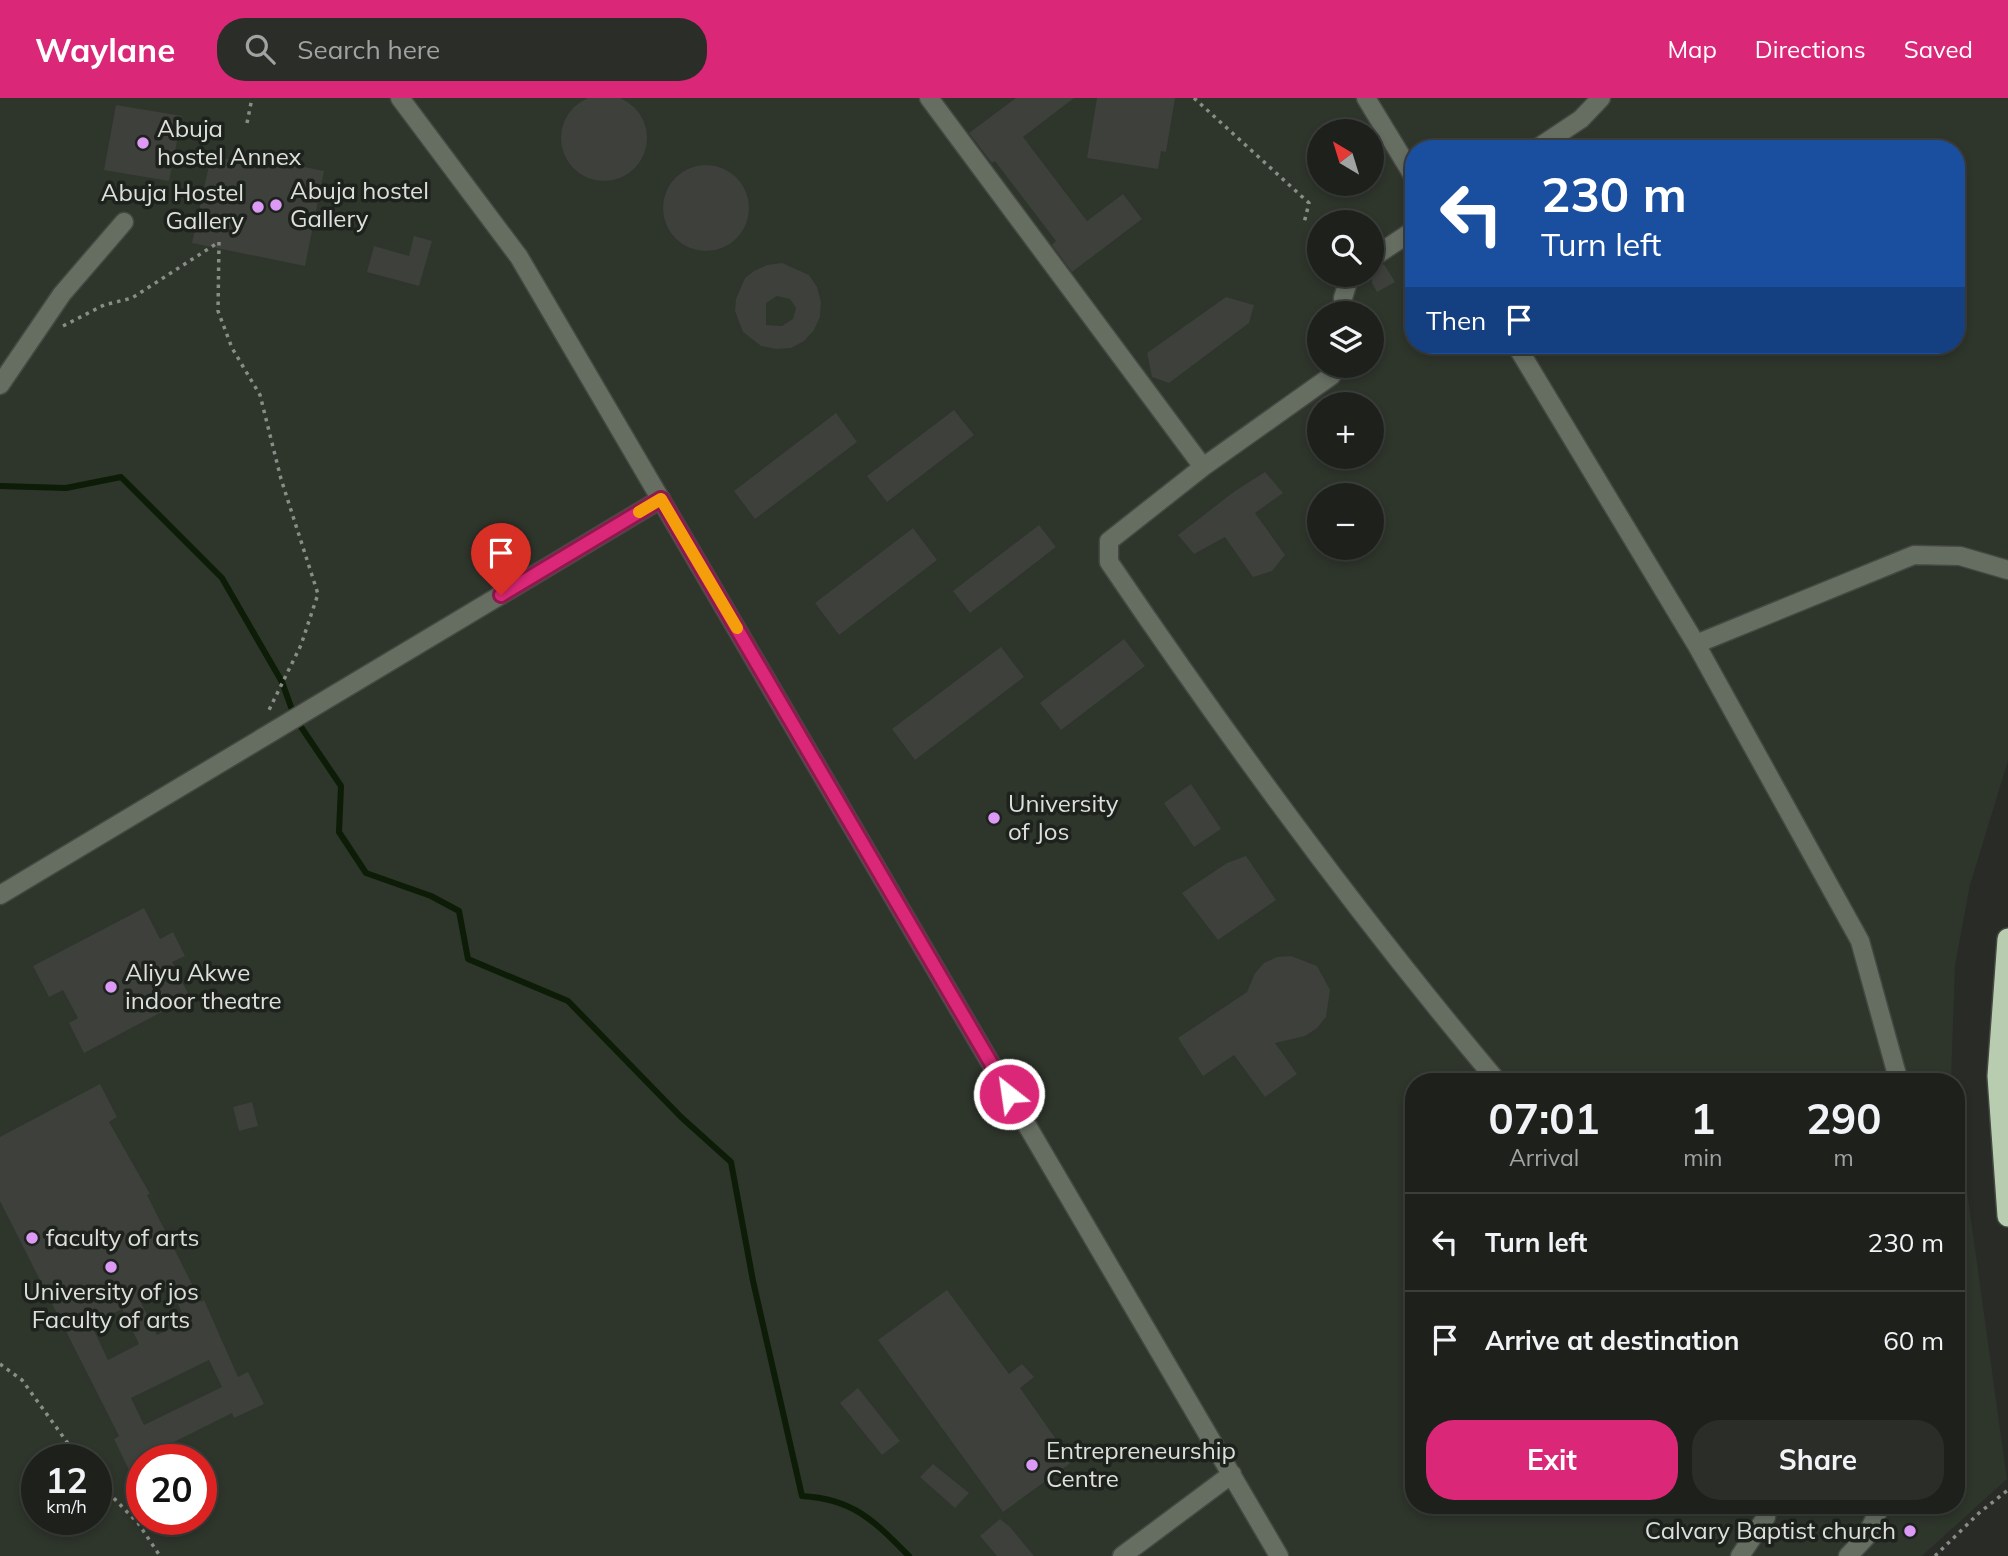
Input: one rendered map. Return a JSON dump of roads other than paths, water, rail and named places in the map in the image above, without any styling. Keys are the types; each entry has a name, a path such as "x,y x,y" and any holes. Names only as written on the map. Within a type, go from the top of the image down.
{"highway":[{"path":"2008,939 1998,1076 2008,1216"}],"lane":[{"path":"400,98 519,257 1279,1556"},
{"path":"929,98 1203,467"},
{"path":"1366,98 1405,162"},
{"path":"1550,140 1581,119 1601,98"},
{"path":"0,385 33,340 62,293 124,222"},
{"path":"1384,250 1405,236"},
{"path":"1521,354 1696,643 1860,941 1897,1073"},
{"path":"1328,378 1203,467 1109,541 1110,562 1208,707 1402,968 1490,1073"},
{"path":"0,895 661,499"},
{"path":"1696,643 1914,555 1960,556 2008,570"},
{"path":"1122,1556 1231,1474"},
{"path":"1740,1556 1766,1514"},
{"path":"1848,1556 1866,1537 1877,1514"}],"waterway":[{"path":"0,486 66,488 121,477 222,578 282,682 295,718 341,786 339,832 366,873 431,896 459,911 468,959 568,1001 681,1117 731,1162 753,1281 802,1496 836,1502 862,1514 909,1556"}],"place":[{"name":"Abuja hostel Annex","path":"143,143"},
{"name":"Abuja hostel Gallery","path":"276,205"},
{"name":"Abuja Hostel Gallery","path":"258,207"},
{"name":"University of Jos","path":"994,818"},
{"name":"Aliyu Akwe indoor theatre","path":"111,987"},
{"name":"faculty of arts","path":"32,1238"},
{"name":"University of jos Faculty of arts","path":"111,1267"},
{"name":"Entrepreneurship Centre","path":"1032,1465"},
{"name":"Calvary Baptist church","path":"1910,1531"}]}
